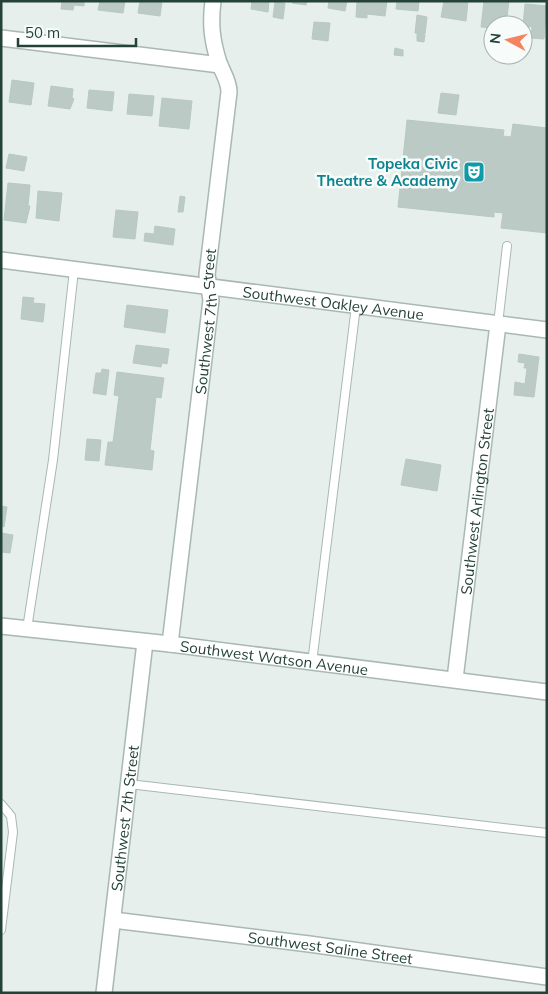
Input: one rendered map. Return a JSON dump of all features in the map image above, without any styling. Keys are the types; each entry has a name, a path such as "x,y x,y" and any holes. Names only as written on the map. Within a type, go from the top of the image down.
{"street":[{"name":"Southwest 7th Street","path":"170,644 211,300 207,275 229,92 229,84 220,65 211,32 213,1"},
{"path":"1,38 220,65"},
{"name":"Southwest Oakley Avenue","path":"1,260 547,330"},
{"name":"Southwest Arlington Street","path":"455,679 498,324"},
{"name":"Southwest Watson Avenue","path":"1,626 170,644 547,692"},
{"name":"Southwest 7th Street","path":"104,993 145,642"},
{"name":"Southwest Saline Street","path":"113,920 309,944 547,977"}],"lane":[{"path":"498,324 507,246"},
{"path":"27,629 53,460 74,270"},
{"path":"312,663 356,306"},
{"path":"129,784 547,834"},
{"path":"1,804 11,816 13,832 1,930"}],"building":[{"path":"62,1 84,1 84,6 74,5 73,10 61,9"},
{"path":"100,1 125,1 123,13 98,10"},
{"path":"140,1 162,1 160,16 138,13"},
{"path":"252,1 269,1 268,12 251,9"},
{"path":"293,1 307,1 306,5 292,3"},
{"path":"329,1 347,1 345,11 328,8"},
{"path":"357,1 387,1 385,16 367,14 367,18 356,17"},
{"path":"397,1 419,1 418,11 396,9"},
{"path":"444,1 468,1 466,21 441,17"},
{"path":"484,1 509,1 507,15 483,15 483,27 481,27"},
{"path":"275,2 285,3 283,19 273,17"},
{"path":"525,4 547,6 544,39 533,38 533,15 524,15"},
{"path":"417,15 427,17 425,34 415,33"},
{"path":"314,22 330,23 328,41 312,39"},
{"path":"417,34 425,35 424,42 417,41"},
{"path":"395,48 403,50 403,56 394,55"},
{"path":"12,80 34,83 31,105 9,102"},
{"path":"51,86 73,89 72,98 74,99 70,109 48,106"},
{"path":"89,90 114,92 112,111 87,108"},
{"path":"441,93 459,95 456,115 438,113"},
{"path":"129,94 154,96 152,116 127,114"},
{"path":"162,98 192,101 189,129 159,126"},
{"name":"Topeka Civic Theatre & Academy","path":"407,120 504,130 503,136 511,137 513,124 547,128 547,233 501,228 503,213 494,212 494,217 398,207"},
{"path":"9,154 27,157 24,171 6,168"},
{"path":"8,183 30,185 28,206 30,206 26,223 4,220"},
{"path":"38,191 62,193 59,221 36,218"},
{"path":"180,196 185,197 183,212 178,212"},
{"path":"116,210 138,212 135,239 113,237"},
{"path":"155,226 175,229 173,245 144,241 145,233 154,234"},
{"path":"23,297 34,298 33,303 45,304 43,322 21,319"},
{"path":"127,305 168,310 165,333 124,327"},
{"path":"136,345 169,349 167,364 162,363 161,367 133,363"},
{"path":"519,354 539,357 534,397 514,395 515,382 525,384 527,368 524,368 525,363 518,362"},
{"path":"102,369 109,370 106,395 93,393 96,373 101,373"},
{"path":"117,372 164,378 161,398 156,397 150,450 154,451 152,470 105,465 108,442 113,442 119,396 114,395"},
{"path":"87,439 101,440 99,461 85,460"},
{"path":"406,459 441,465 437,491 401,485"},
{"path":"1,506 7,507 4,527 1,526"},
{"path":"1,533 13,535 10,553 1,552"}],"place":[{"name":"Topeka Civic Theatre & Academy","path":"474,172"}]}
